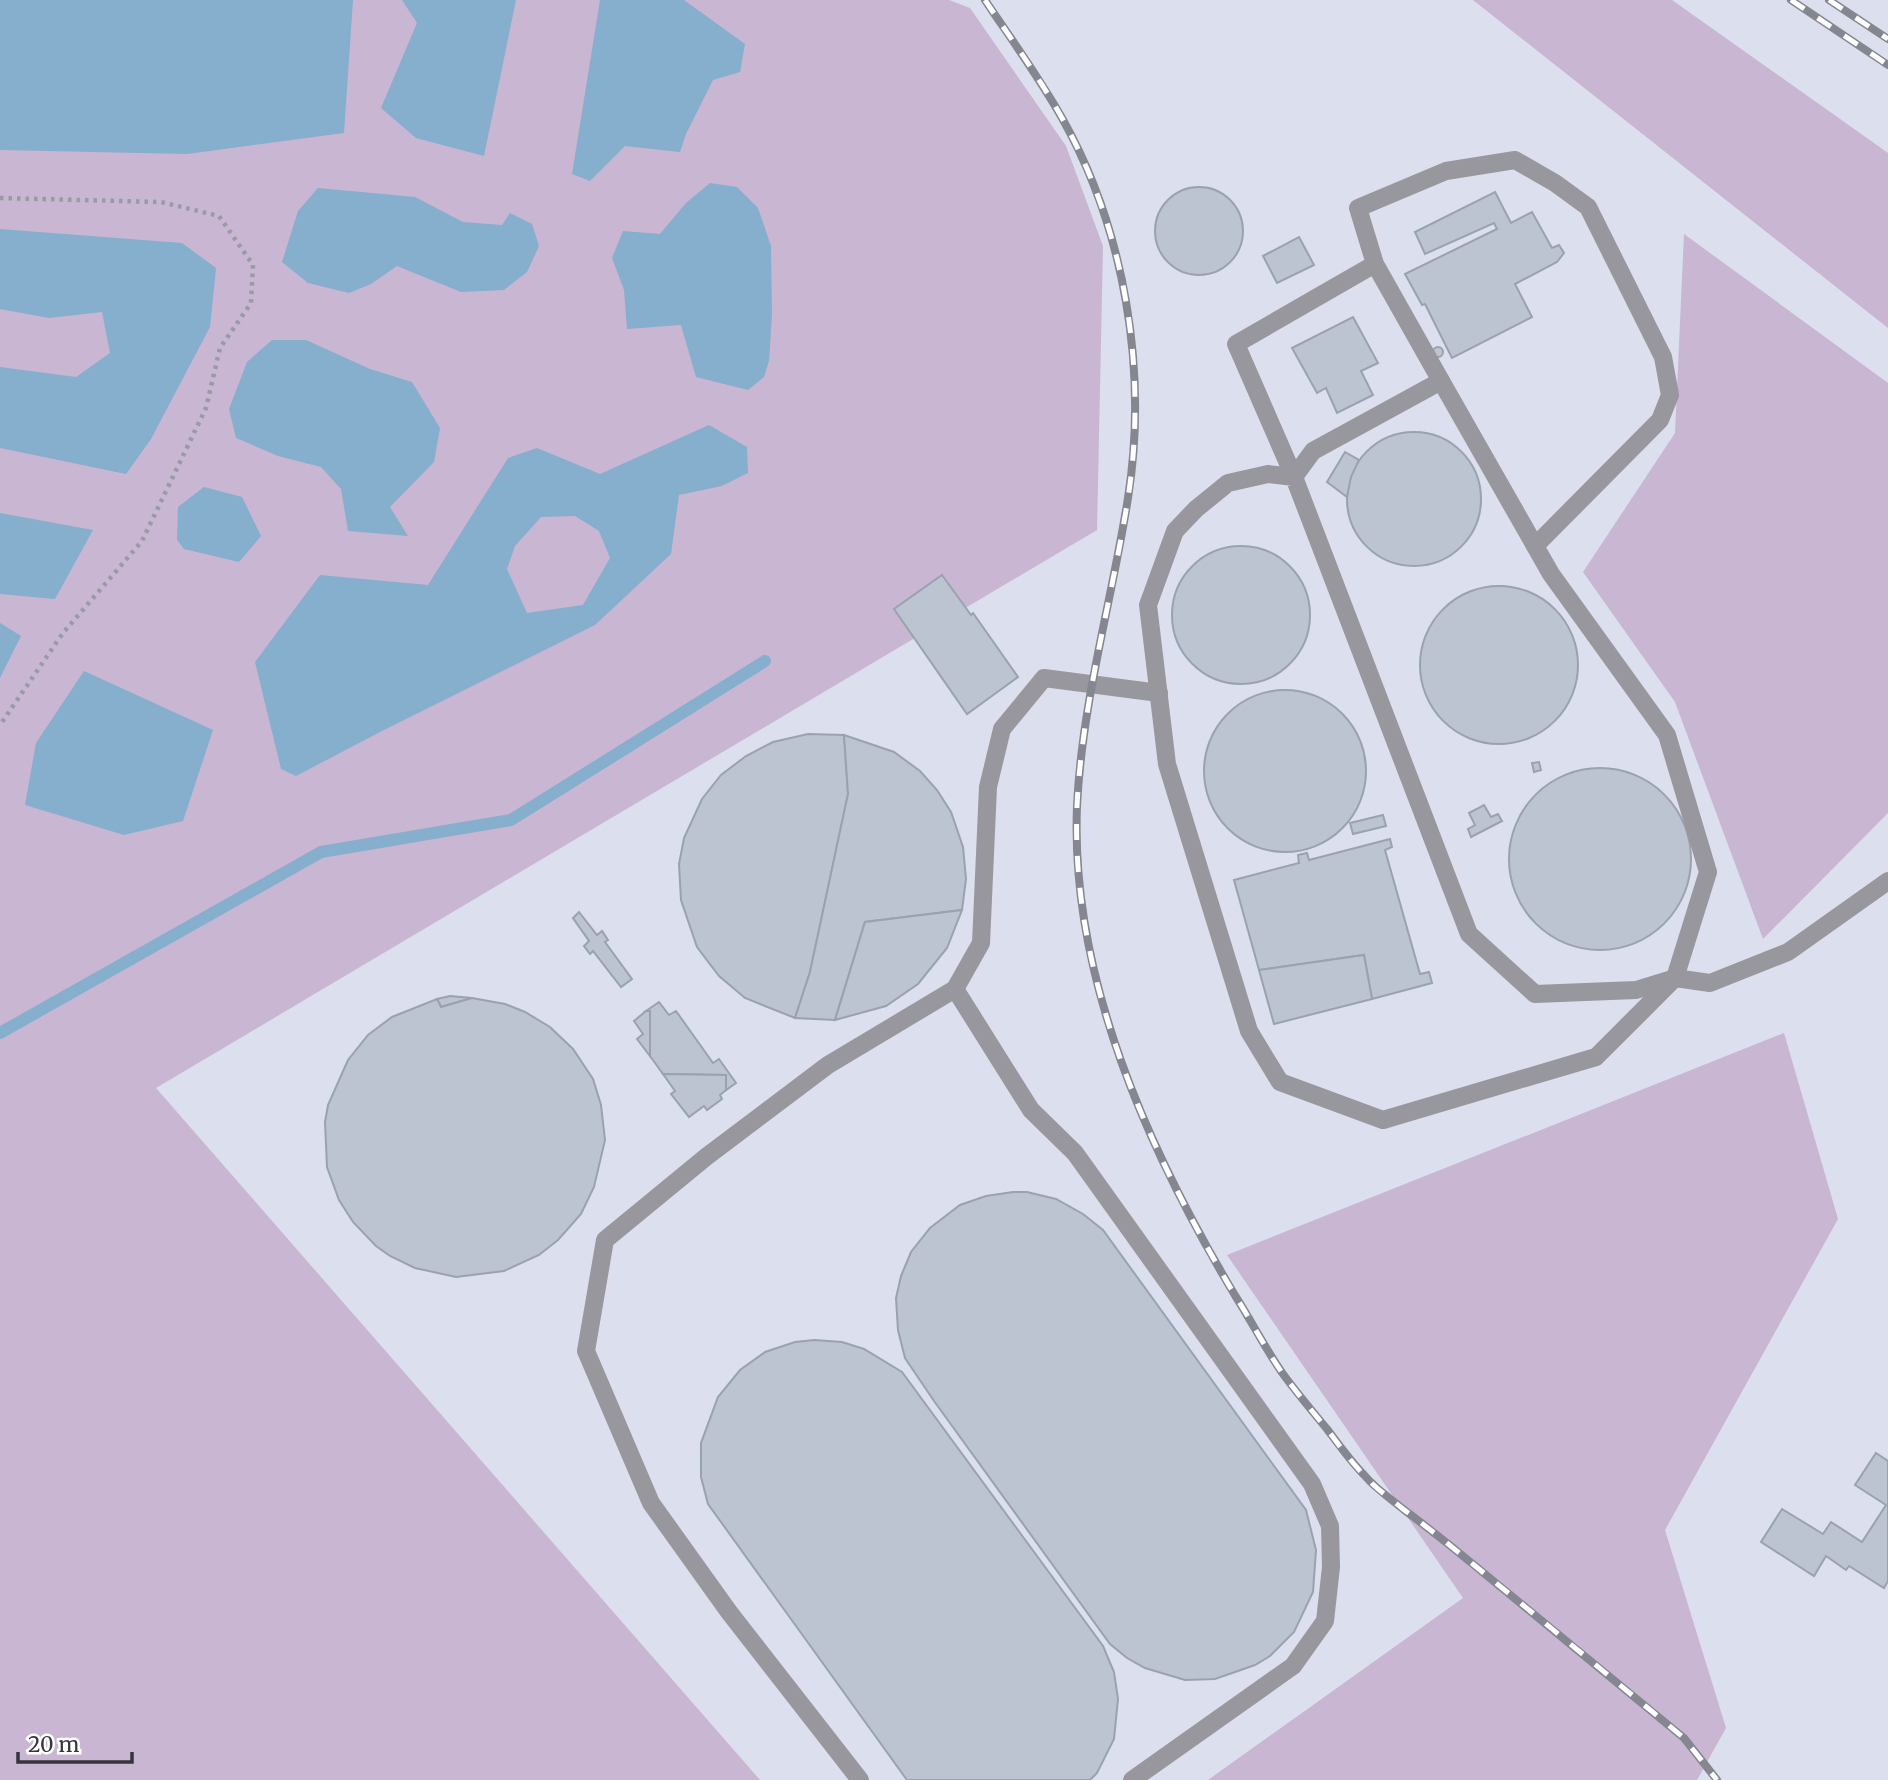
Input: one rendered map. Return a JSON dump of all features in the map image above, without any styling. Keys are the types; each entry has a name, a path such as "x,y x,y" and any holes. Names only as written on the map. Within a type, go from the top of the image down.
{"street":[{"path":"1294,477 1268,474 1228,483 1196,509 1175,531 1148,605 1167,764 1250,1031 1280,1082 1383,1120 1596,1057 1675,978 1708,873 1667,735 1551,574 1535,546 1441,381 1375,264 1358,208 1446,171 1515,160 1555,183 1588,207 1663,357 1670,395 1660,420 1535,546"},
{"path":"1375,264 1236,344 1294,477 1469,934 1535,994 1636,990 1675,978 1710,983 1788,952 1888,881"},
{"path":"1294,477 1313,451 1441,381"},
{"path":"860,1780 729,1612 651,1503 586,1351 605,1240 706,1157 828,1065 955,989 981,943 988,787 1002,729 1044,678 1159,693"},
{"path":"955,989 1031,1110 1075,1153 1312,1483 1330,1526 1331,1567 1325,1621 1293,1667 1132,1780"}],"path":[{"path":"0,198 161,202 219,216 253,265 251,303 220,348 206,408 142,541 63,633 0,725"}],"shaded area":[{"path":"0,0 949,0 970,8 1066,146 1103,246 1097,530 156,1088 760,1780 0,1780"},
{"path":"1473,0 1672,0 1888,153 1888,328"},
{"path":"1684,234 1888,383 1888,813 1763,939 1675,702 1583,572 1675,433"},
{"path":"1784,1033 1838,1219 1665,1530 1726,1728 1697,1780 1208,1780 1463,1598 1227,1255"}],"water":[{"path":"0,0 353,0 344,133 187,154 0,150"},
{"path":"402,0 516,0 484,156 416,138 381,108 417,23"},
{"path":"600,0 684,0 745,44 740,72 713,80 680,152 625,146 590,181 572,174"},
{"path":"710,183 737,187 758,208 771,246 772,315 769,361 764,377 748,390 696,377 681,325 627,329 624,290 612,258 623,231 660,234 686,203"},
{"path":"318,188 415,197 463,222 502,225 510,213 532,224 539,246 527,272 504,290 461,292 397,266 371,284 349,293 308,283 282,262 298,211"},
{"path":"0,229 182,243 216,268 210,327 151,439 126,474 0,448 0,367 76,377 110,353 102,312 49,318 0,309"},
{"path":"272,340 306,340 370,369 412,382 440,428 434,462 390,507 408,536 348,531 341,489 321,467 278,456 236,438 229,409 247,362"},
{"path":"709,425 747,447 748,473 722,486 679,495 671,554 595,625 296,776 281,769 255,662 320,575 428,585 508,458 537,448 600,474","holes":["575,516 599,531 610,558 583,605 527,613 507,569 515,546 541,517"]},
{"path":"204,487 242,497 261,536 239,562 184,549 177,540 178,507"},
{"path":"0,513 93,530 55,599 0,594"},
{"path":"0,623 21,636 0,678"},
{"path":"84,671 213,730 183,821 124,835 25,805 36,743"}],"building":[{"path":"1199,187 1216,191 1230,200 1239,214 1243,231 1239,248 1230,262 1216,271 1199,275 1182,271 1168,262 1159,248 1155,231 1159,214 1168,200 1182,191"},
{"path":"1495,192 1511,223 1532,212 1552,248 1559,245 1564,253 1557,262 1515,284 1532,317 1452,358 1425,304 1422,305 1405,274 1497,229 1494,223 1425,254 1415,232"},
{"path":"1299,237 1314,265 1277,283 1263,256"},
{"path":"1353,317 1378,363 1361,371 1373,395 1337,413 1326,388 1317,393 1292,348"},
{"path":"1438,347 1443,352 1438,357 1433,352"},
{"path":"1414,432 1440,437 1462,451 1476,473 1481,499 1476,525 1462,547 1440,561 1414,566 1388,561 1366,547 1352,525 1347,499 1352,473 1366,451 1388,437"},
{"path":"1345,452 1359,460 1351,477 1347,497 1327,482"},
{"path":"1241,546 1268,551 1290,566 1305,588 1310,615 1305,642 1290,664 1268,679 1241,684 1214,679 1192,664 1177,642 1172,615 1177,588 1192,566 1214,551"},
{"path":"942,575 971,615 973,613 1018,677 967,714 894,609"},
{"path":"1499,586 1529,592 1555,609 1572,635 1578,665 1572,695 1555,721 1529,738 1499,744 1469,738 1443,721 1426,695 1420,665 1426,635 1443,609 1469,592"},
{"path":"1285,690 1316,696 1342,714 1360,740 1366,771 1360,802 1342,828 1316,846 1285,852 1254,846 1228,828 1210,802 1204,771 1210,740 1228,714 1254,696"},
{"path":"808,734 844,735 848,794 810,972 795,1018 745,998 719,976 697,947 681,900 679,864 684,838 702,799 721,775 746,756 773,742"},
{"path":"844,735 894,752 920,771 937,790 951,812 963,847 966,879 962,910 865,922 835,1020 795,1018 810,972 848,794"},
{"path":"1539,762 1541,770 1534,772 1532,763"},
{"path":"1600,768 1635,775 1664,795 1684,824 1691,859 1684,894 1664,923 1635,943 1600,950 1565,943 1536,923 1516,894 1509,859 1516,824 1536,795 1565,775"},
{"path":"1484,805 1491,817 1498,814 1502,821 1471,837 1468,829 1475,825 1469,813"},
{"path":"1383,815 1386,826 1353,834 1350,823"},
{"path":"1390,839 1392,847 1385,850 1420,974 1429,972 1432,983 1372,999 1364,955 1259,970 1234,880 1299,863 1298,855 1307,853 1309,860"},
{"path":"962,910 947,948 918,984 886,1006 835,1020 865,922"},
{"path":"579,912 597,935 602,931 608,940 605,942 632,979 621,987 593,951 590,954 584,946 589,941 573,918"},
{"path":"1364,955 1372,999 1274,1024 1259,970"},
{"path":"450,996 472,998 441,1007 437,999"},
{"path":"472,998 505,1004 525,1012 550,1027 573,1049 593,1079 601,1105 605,1140 594,1187 581,1214 558,1240 539,1255 504,1271 456,1277 415,1268 390,1256 376,1246 353,1222 339,1200 327,1167 325,1122 328,1105 348,1060 368,1035 392,1017 437,999 441,1007"},
{"path":"659,1002 669,1015 676,1011 713,1063 719,1059 736,1083 726,1090 726,1075 663,1074 650,1056 650,1011 646,1011"},
{"path":"646,1011 650,1011 650,1056 637,1039 643,1034 634,1021"},
{"path":"663,1074 726,1075 726,1090 720,1095 722,1099 707,1110 704,1106 689,1117 671,1094 675,1091"},
{"path":"1027,1192 1056,1199 1083,1214 1103,1230 1306,1510 1316,1550 1313,1592 1294,1632 1270,1656 1255,1665 1215,1679 1185,1680 1145,1668 1110,1644 905,1358 898,1330 896,1298 911,1252 930,1228 960,1205 986,1196"},
{"path":"795,1342 842,1342 864,1349 902,1372 1103,1646 1114,1672 1118,1699 1114,1739 1097,1773 1090,1780 907,1780 708,1504 701,1477 701,1443 718,1397 740,1370 765,1352"},
{"path":"1876,1453 1888,1461 1888,1581 1884,1588 1849,1566 1846,1570 1826,1556 1814,1576 1761,1542 1782,1509 1823,1534 1831,1522 1862,1542 1886,1505 1855,1485"}],"waterway":[{"path":"0,1033 321,852 511,820 765,661"}],"railway":[{"path":"985,0 1053,103 1084,161 1102,207 1126,302 1133,351 1133,450 1128,498 1085,728 1077,806 1078,871 1087,935 1101,999 1121,1062 1146,1123 1173,1183 1204,1241 1271,1355 1288,1381 1355,1465 1378,1489 1684,1738 1717,1780"},
{"path":"1791,0 1888,65"},
{"path":"1829,0 1888,39"}]}
